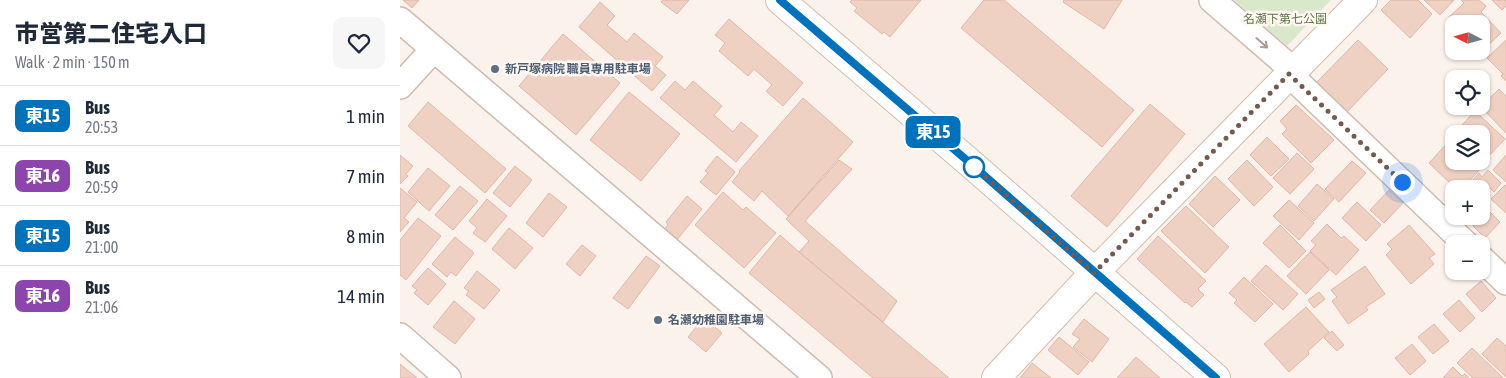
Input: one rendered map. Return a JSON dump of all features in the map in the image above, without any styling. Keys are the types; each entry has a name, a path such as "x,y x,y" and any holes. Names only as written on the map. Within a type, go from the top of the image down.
{"street":[{"path":"780,0 1216,378"},
{"path":"1212,0 1291,72 1457,235"},
{"path":"996,378 1094,273 1363,0"},
{"path":"400,20 818,378"},
{"path":"400,86 434,49"},
{"path":"1490,266 1505,278"},
{"path":"400,336 448,378"}],"green space":[{"name":"名瀬下第七公園","path":"1234,0 1331,0 1287,46"}],"building":[{"path":"403,0 419,0 412,8"},
{"path":"663,0 689,0 677,14 661,2"},
{"path":"852,0 921,0 890,37 884,32 882,34 854,11 857,8 850,2"},
{"path":"984,0 1004,0 1134,110 1102,147 961,28"},
{"path":"1064,0 1122,0 1104,29 1063,2"},
{"path":"1391,0 1418,0 1432,14 1410,38 1381,10"},
{"path":"1424,0 1454,0 1440,15"},
{"path":"1461,0 1479,0 1486,6 1481,12 1484,15 1451,15 1464,3"},
{"path":"1492,0 1506,0 1506,6 1502,10"},
{"path":"600,2 615,16 607,25 627,42 634,33 663,57 655,66 666,75 652,91 579,27"},
{"path":"729,19 803,83 783,106 766,91 772,85 754,69 748,76 719,51 725,43 715,35"},
{"path":"1490,21 1501,33 1490,44"},
{"path":"563,34 620,83 576,135 519,86"},
{"path":"1358,40 1388,69 1347,112 1316,83"},
{"path":"1506,40 1506,81 1501,76 1503,74 1489,60 1490,55"},
{"path":"675,81 685,90 693,81 722,106 714,115 733,132 741,122 758,136 736,162 660,98"},
{"path":"1499,89 1506,96 1506,133 1489,115 1490,98"},
{"path":"629,92 680,134 641,181 590,140"},
{"path":"803,98 853,142 788,216 762,191 754,201 732,182 739,171"},
{"path":"428,102 506,169 485,193 408,126"},
{"path":"1150,104 1185,134 1107,227 1071,196"},
{"path":"1296,105 1334,140 1311,163 1282,134 1287,129 1280,121"},
{"path":"1471,115 1479,115 1490,125 1462,125"},
{"path":"1490,125 1505,139 1490,155"},
{"path":"1267,137 1289,159 1271,176 1250,155"},
{"path":"1445,146 1445,170 1479,170 1470,180 1447,180 1429,163"},
{"path":"1297,153 1314,169 1290,194 1273,178"},
{"path":"400,155 413,166 406,174 408,176 400,184"},
{"path":"1506,155 1506,182 1493,170"},
{"path":"717,156 735,172 716,195 700,182 708,173 705,171"},
{"path":"839,160 852,169 805,221 897,301 883,322 799,252 809,241 786,219"},
{"path":"1247,160 1273,187 1254,206 1228,179"},
{"path":"1352,161 1366,173 1339,202 1325,189"},
{"path":"515,166 532,180 510,207 493,193"},
{"path":"428,168 450,186 429,211 408,192"},
{"path":"1488,170 1501,183 1494,192 1490,188 1490,180 1473,180 1479,173 1482,177"},
{"path":"1215,176 1240,200 1213,227 1189,204"},
{"path":"1317,184 1334,199 1314,221 1298,206"},
{"path":"460,186 478,201 453,230 435,215"},
{"path":"1506,186 1506,213 1491,199"},
{"path":"400,188 417,202 404,218 409,222 400,232"},
{"path":"1389,190 1403,203 1384,223 1370,210"},
{"path":"723,192 743,210 746,207 776,233 744,268 695,225"},
{"path":"549,193 567,207 543,237 526,223"},
{"path":"687,196 702,209 676,241 663,231 668,225 666,222"},
{"path":"487,199 507,216 485,242 473,233 477,228 469,221"},
{"path":"1289,200 1314,223 1299,240 1273,216"},
{"path":"1357,202 1381,225 1366,241 1342,218"},
{"path":"1186,206 1229,247 1205,273 1161,231"},
{"path":"1490,212 1500,222 1488,235 1482,235 1473,226 1490,225"},
{"path":"418,218 441,236 406,280 400,275 400,240"},
{"path":"1327,224 1341,238 1344,236 1359,250 1336,275 1310,251 1316,245 1311,241"},
{"path":"1280,225 1306,251 1289,268 1263,243"},
{"path":"1409,225 1435,254 1429,258 1434,264 1411,284 1386,255 1392,249 1387,244"},
{"path":"509,228 533,248 515,269 492,249"},
{"path":"780,235 949,378 873,378 749,273"},
{"path":"1158,236 1206,281 1198,289 1204,295 1192,307 1185,303 1137,259"},
{"path":"455,237 474,253 456,276 451,272 447,277 432,264"},
{"path":"582,245 596,256 580,276 566,264"},
{"path":"1310,252 1329,270 1306,294 1287,276"},
{"path":"646,256 660,266 628,309 613,298"},
{"path":"1266,265 1298,294 1283,310 1251,281"},
{"path":"1365,266 1385,294 1366,307 1368,310 1348,324 1332,301 1337,297 1331,290"},
{"path":"428,268 446,284 428,305 414,293 417,290 412,286"},
{"path":"477,271 500,290 484,309 466,295 469,291 464,288"},
{"path":"1244,277 1273,304 1255,322 1234,303 1237,300 1229,293"},
{"path":"1481,281 1496,298 1482,312 1466,294"},
{"path":"1319,292 1325,299 1314,308 1308,300"},
{"path":"1459,300 1475,318 1460,332 1443,314"},
{"path":"454,301 475,319 455,344 433,327"},
{"path":"1306,307 1329,332 1289,372 1264,344"},
{"path":"704,318 722,333 706,352 688,337"},
{"path":"1084,319 1109,339 1092,362 1073,347 1080,339 1072,334"},
{"path":"1434,324 1449,341 1433,354 1418,337"},
{"path":"1332,331 1344,345 1337,351 1324,338"},
{"path":"1059,337 1089,362 1078,375 1048,350"},
{"path":"1497,338 1506,346 1506,377 1482,354"},
{"path":"1412,344 1426,361 1410,375 1395,358"},
{"path":"1472,348 1503,378 1473,378 1457,363"},
{"path":"1136,357 1160,378 1117,378"},
{"path":"1032,363 1051,378 1020,378"},
{"path":"400,364 417,378 400,378"},
{"path":"1453,367 1462,376 1465,374 1469,378 1443,378"}],"bus line":[{"name":"東15","path":"780,0 1216,378"}],"place":[{"name":"新戸塚病院 職員専用駐車場","path":"495,69"},
{"name":"名瀬幼稚園駐車場","path":"658,320"}],"route":[{"path":"974,167 970,163 1094,273 1289,74 1402,182"}]}
